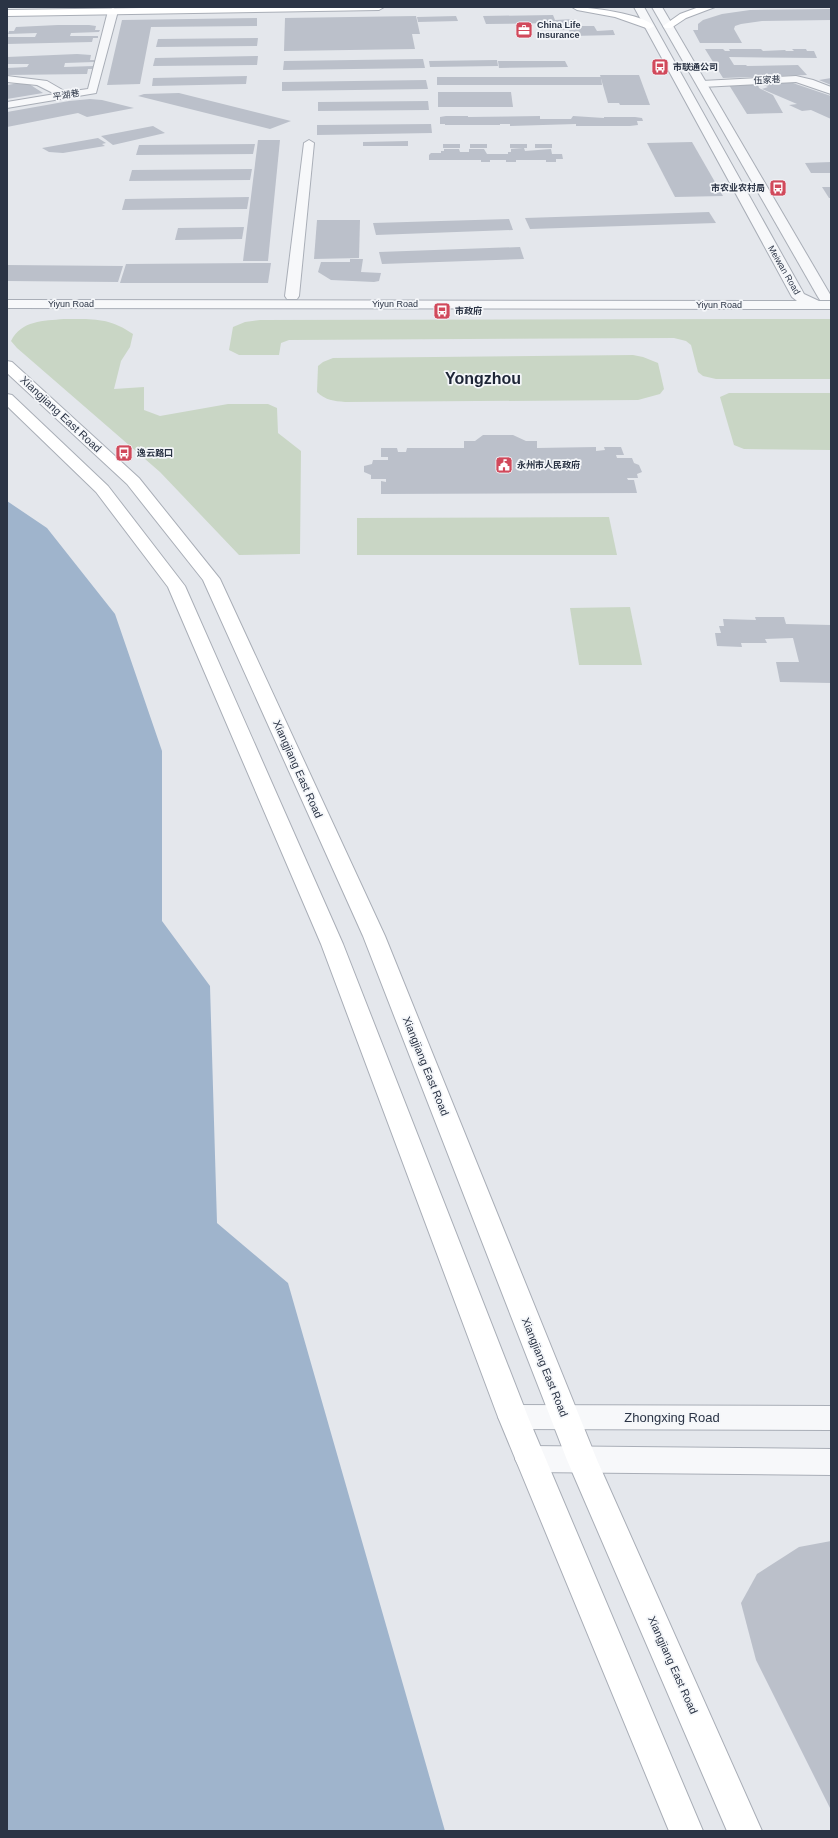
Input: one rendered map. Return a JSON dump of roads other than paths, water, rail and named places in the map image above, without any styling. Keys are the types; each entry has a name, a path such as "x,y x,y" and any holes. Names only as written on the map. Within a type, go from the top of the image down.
{"main road":[{"path":"8,14 379,7"},
{"path":"577,7 617,14 649,26"},
{"path":"668,26 678,18 691,12 710,7"},
{"name":"Xiangjiang East Road","path":"7,365 133,481 211,579 374,936 582,1460 746,1831"},
{"path":"7,398 102,488 176,586 332,944 513,1417 686,1831"}],"street":[{"name":"Meiwan Road","path":"639,7 799,297 826,301"},
{"path":"657,7 826,301"},
{"name":"平湖巷","path":"7,105 92,91 113,11"},
{"path":"7,79 37,81 47,84 63,95"},
{"name":"伍家巷","path":"702,84 796,79 809,82 831,91"},
{"path":"292,296 309,142"},
{"name":"Yiyun Road","path":"7,296 799,297"},
{"name":"Yiyun Road","path":"7,304 826,301"},
{"name":"Zhongxing Road","path":"513,1417 831,1418"},
{"path":"530,1459 831,1462"}],"water":[{"path":"7,501 47,528 115,614 162,751 162,921 210,986 217,1223 288,1283 445,1831 7,1831"}],"place":[{"name":"China Life Insurance","path":"524,30"},
{"name":"市联通公司","path":"660,67"},
{"name":"市农业农村局","path":"778,188"},
{"name":"市政府","path":"442,311"},
{"name":"逸云路口","path":"124,453"},
{"name":"永州市人民政府","path":"504,465"}],"district":[{"name":"Yongzhou","path":"483,378"}]}
